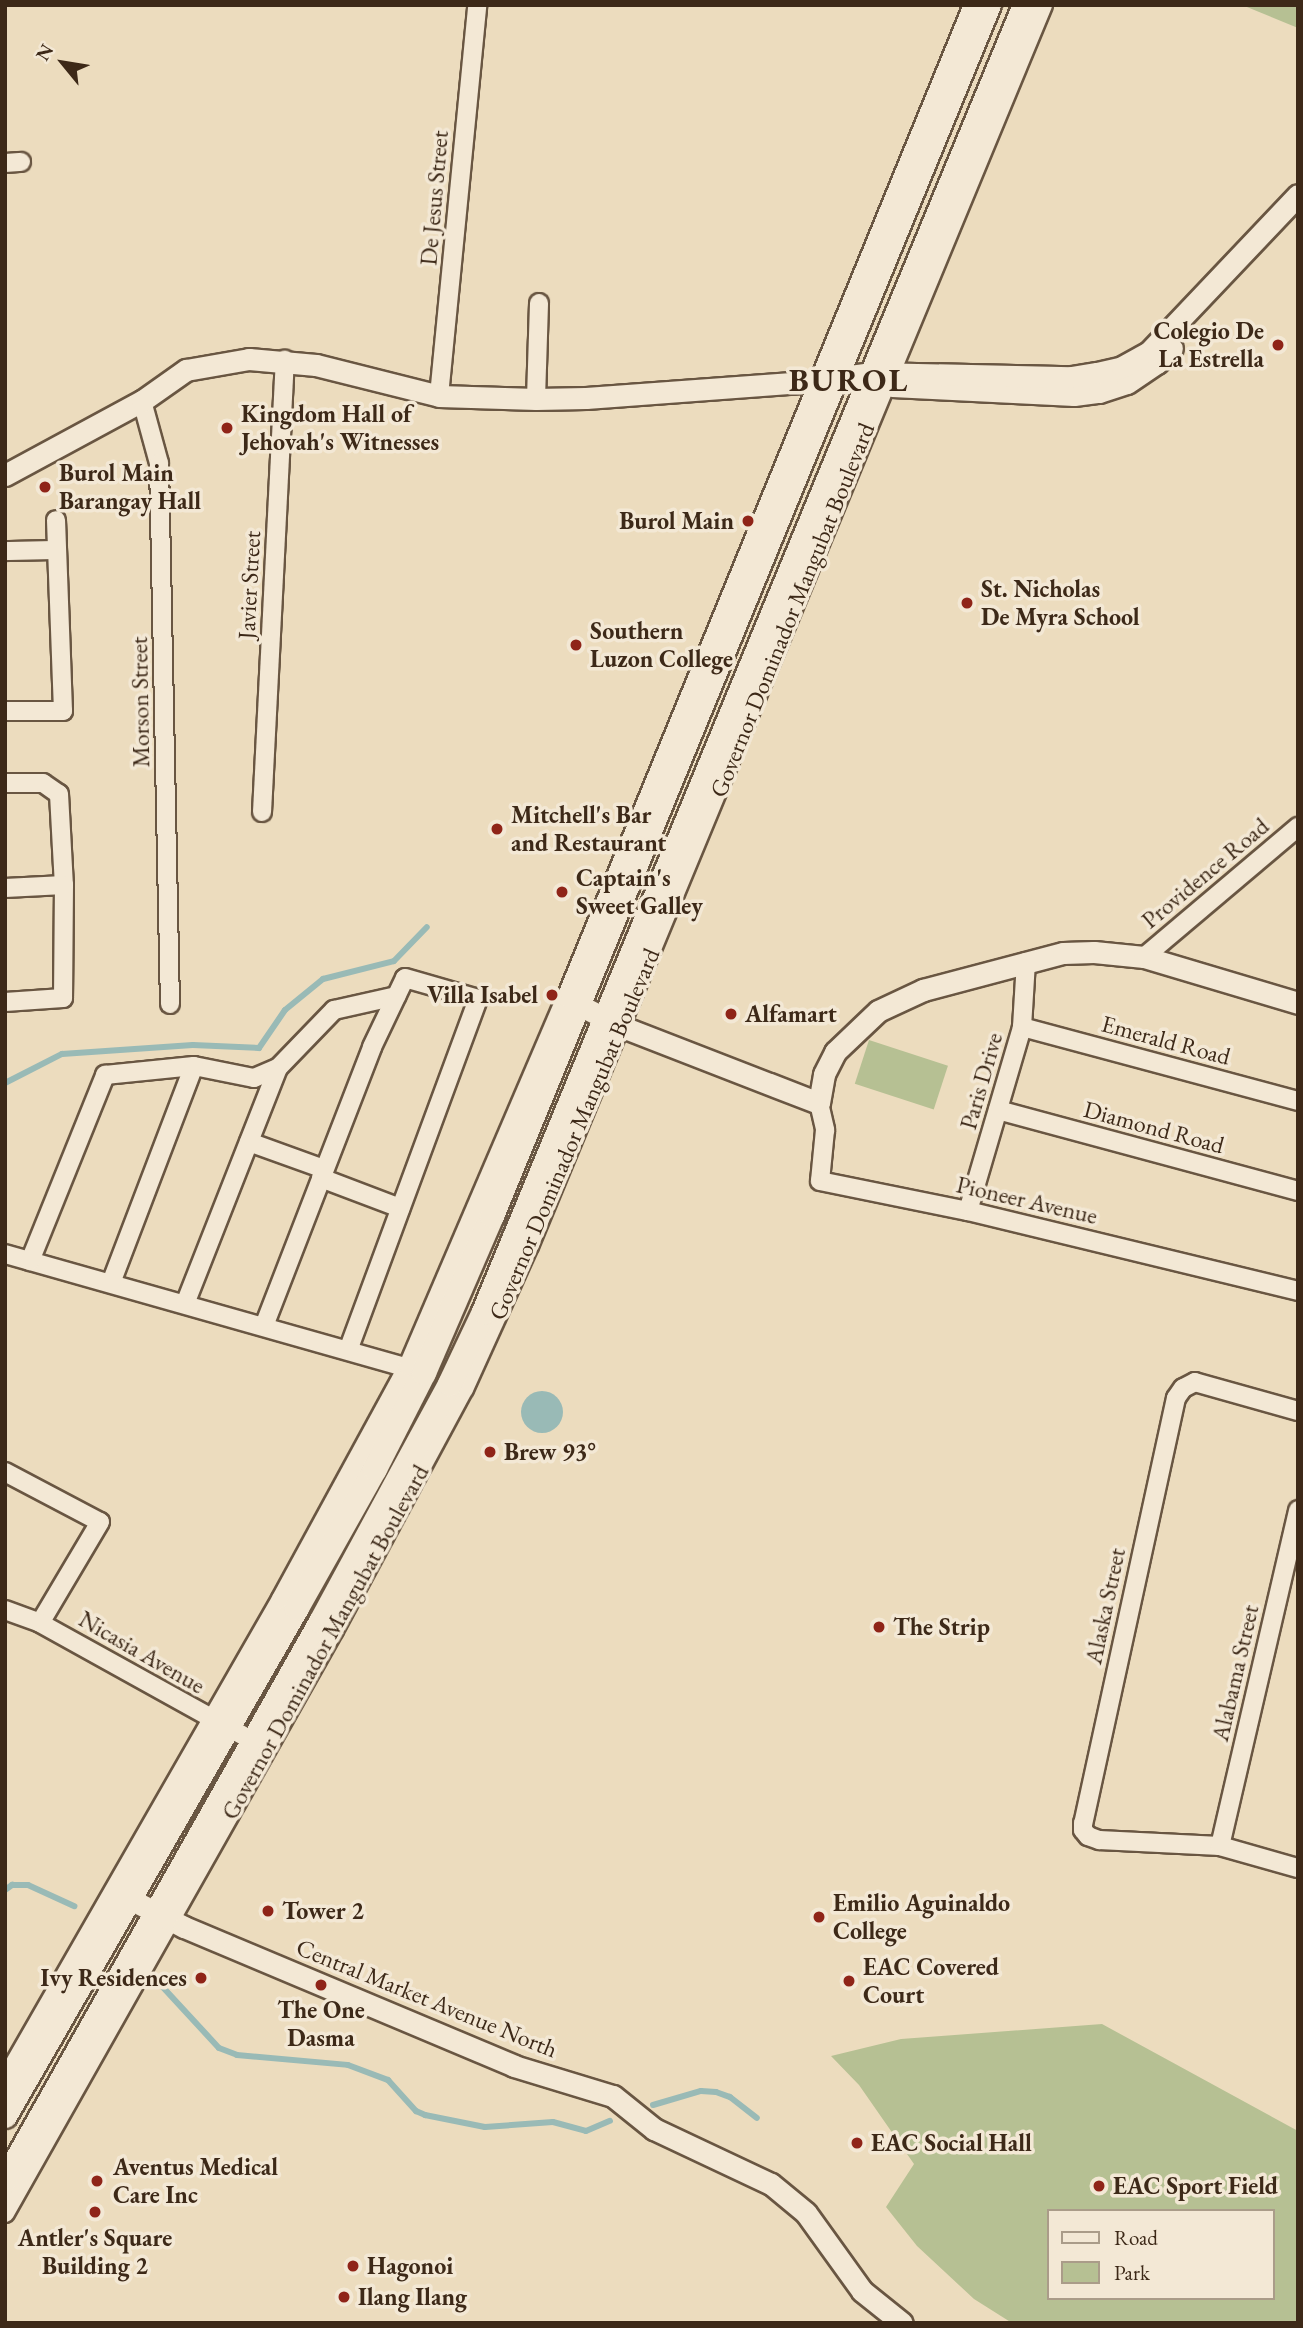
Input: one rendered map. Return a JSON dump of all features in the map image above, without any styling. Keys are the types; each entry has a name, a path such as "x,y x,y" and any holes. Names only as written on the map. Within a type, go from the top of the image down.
{"main road":[{"name":"Governor Dominador Mangubat Boulevard","path":"5,2116 122,1894 220,1724 375,1469 416,1370 443,1331 579,1005 827,380 989,5"},
{"name":"Governor Dominador Mangubat Boulevard","path":"5,2182 162,1916 253,1741 397,1481 477,1345 878,379 1027,6"},
{"path":"375,1469 397,1481"}],"street":[{"name":"De Jesus Street","path":"439,396 477,5"},
{"name":"Governor Dominador Mangubat Boulevard","path":"220,1724 416,1370 563,1006 827,380 973,5"},
{"path":"5,475 142,401 186,370 249,359 285,360 439,396 536,399 586,398 827,380 1071,377 1122,367 1149,352 1298,195"},
{"path":"878,379 1074,395 1127,383 1157,363 1298,214"},
{"path":"536,399 539,303"},
{"name":"Javier Street","path":"262,812 285,360"},
{"name":"Morson Street","path":"142,401 159,463 170,1004"},
{"path":"5,711 63,711 56,520"},
{"path":"5,551 56,550"},
{"path":"5,783 43,783 59,794 64,885 63,998 6,998"},
{"name":"Providence Road","path":"1144,957 1298,827"},
{"path":"5,888 64,885"},
{"path":"579,1005 819,1097 835,1052 878,1011 923,990 1063,953 1094,952 1144,957 1298,1003"},
{"name":"Paris Drive","path":"968,1210 1022,1027 1026,962"},
{"path":"264,1326 372,1047 405,978 478,999 348,1350"},
{"path":"185,1304 278,1068 334,1010 396,996"},
{"name":"Emerald Road","path":"1022,1027 1298,1101"},
{"path":"30,1261 104,1075 194,1066 254,1078 278,1068"},
{"path":"111,1283 194,1066"},
{"name":"Pioneer Avenue","path":"819,1097 825,1130 820,1181 968,1210 1298,1291"},
{"name":"Diamond Road","path":"998,1110 1298,1191"},
{"path":"249,1142 400,1208"},
{"path":"5,1254 416,1370"},
{"path":"443,1331 477,1345"},
{"name":"Governor Dominador Mangubat Boulevard","path":"5,2213 162,1916 407,1498 477,1345"},
{"name":"Alaska Street","path":"1220,1846 1099,1840 1088,1836 1083,1830 1083,1824 1176,1398 1183,1388 1195,1382 1298,1411"},
{"path":"5,1472 100,1522 40,1623"},
{"name":"Alabama Street","path":"1220,1846 1298,1510"},
{"name":"Nicasia Avenue","path":"5,1610 40,1623 253,1741"},
{"path":"1220,1846 1298,1868"},
{"name":"Governor Dominador Mangubat Boulevard","path":"5,2080 122,1894"},
{"name":"Central Market Avenue North","path":"122,1894 162,1916 514,2066 603,2091 623,2103 654,2129 771,2184 806,2213 862,2291 902,2323"}],"green space":[{"path":"1242,5 1298,5 1298,28"},
{"path":"869,1040 948,1066 934,1109 855,1084"},
{"name":"EAC Sport Field","path":"1102,2024 1298,2131 1298,2323 1012,2323 974,2299 917,2246 886,2207 914,2164 859,2085 831,2056 901,2039"}],"water":[{"path":"542,1391 557,1397 563,1412 557,1427 542,1433 527,1427 521,1412 527,1397"}],"waterway":[{"path":"5,1083 62,1054 193,1045 259,1048 285,1010 323,979 394,961 427,927"},
{"path":"5,1890 12,1885 28,1885 74,1906"},
{"path":"159,1983 219,2048 237,2055 348,2065 388,2080 416,2111 425,2115 485,2127 553,2122 586,2131 610,2121"},
{"path":"653,2105 701,2091 716,2092 730,2097 757,2118"}],"place":[{"name":"Colegio De La Estrella","path":"1278,345"},
{"name":"Kingdom Hall of Jehovah's Witnesses","path":"227,428"},
{"name":"Burol Main Barangay Hall","path":"45,487"},
{"name":"Burol Main","path":"748,521"},
{"name":"St. Nicholas De Myra School","path":"967,603"},
{"name":"Southern Luzon College","path":"576,645"},
{"name":"Mitchell's Bar and Restaurant","path":"497,829"},
{"name":"Captain's Sweet Galley","path":"562,892"},
{"name":"Villa Isabel","path":"552,995"},
{"name":"Alfamart","path":"731,1014"},
{"name":"Brew 93°","path":"490,1452"},
{"name":"The Strip","path":"879,1627"},
{"name":"Tower 2","path":"268,1911"},
{"name":"Emilio Aguinaldo College","path":"819,1917"},
{"name":"Ivy Residences","path":"201,1978"},
{"name":"EAC Covered Court","path":"849,1981"},
{"name":"The One Dasma","path":"321,1985"},
{"name":"EAC Social Hall","path":"857,2143"},
{"name":"Aventus Medical Care Inc","path":"97,2181"},
{"name":"EAC Sport Field","path":"1099,2186"},
{"name":"Antler's Square Building 2","path":"95,2212"},
{"name":"Hagonoi","path":"353,2266"},
{"name":"Ilang Ilang","path":"344,2297"}],"district":[{"name":"BUROL","path":"849,380"}]}
